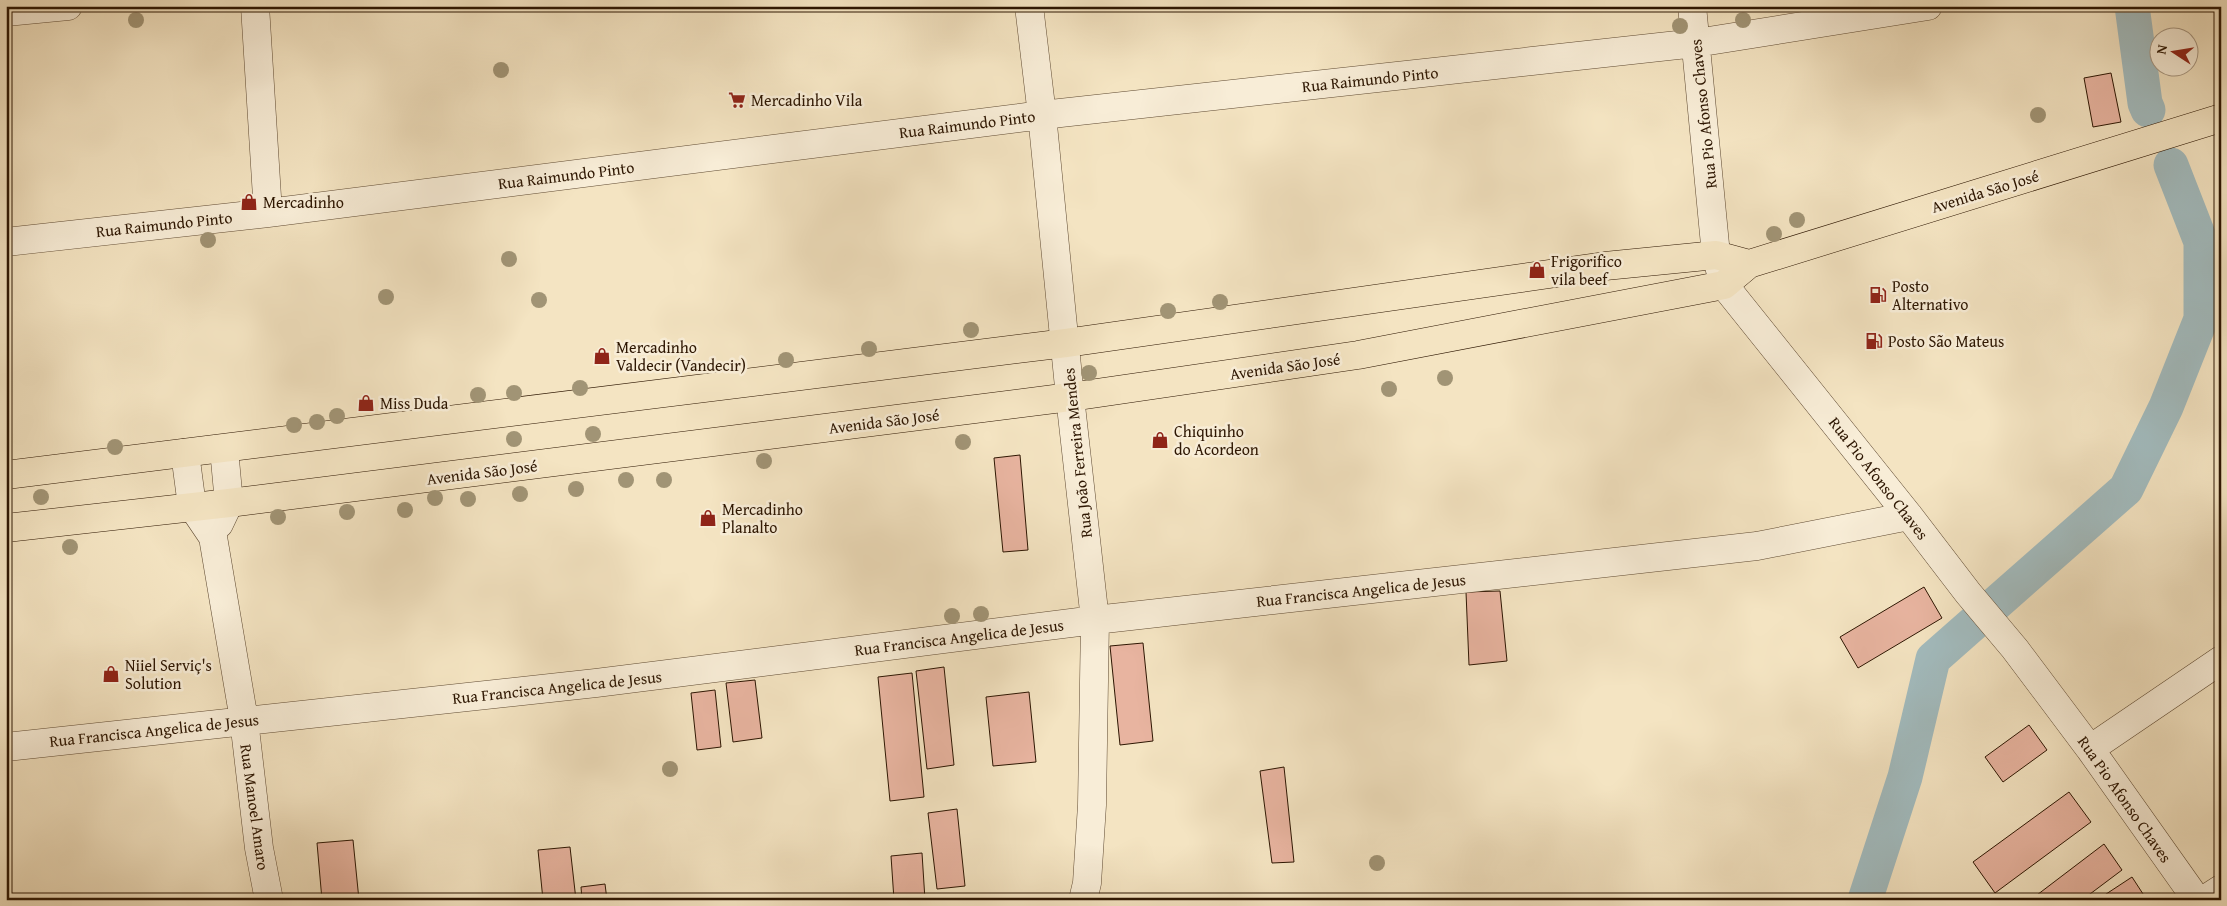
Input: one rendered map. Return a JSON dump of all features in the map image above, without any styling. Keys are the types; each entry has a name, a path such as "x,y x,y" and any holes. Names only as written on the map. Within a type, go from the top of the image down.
{"main road":[{"name":"Avenida São José","path":"6,528 229,503 1070,398 1358,355 1724,285 1749,264 2221,118"},
{"path":"6,475 1066,343 1605,266 1716,255 1749,264"}],"street":[{"path":"6,12 68,6"},
{"path":"255,6 268,213"},
{"name":"Rua João Ferreira Mendes","path":"1029,6 1095,620 1092,805 1087,883 1083,900"},
{"name":"Rua Pio Afonso Chaves","path":"1692,6 1716,255 1724,285 1910,516 1968,593 2015,649 2090,749 2196,900"},
{"name":"Rua Raimundo Pinto","path":"6,242 268,213 1042,115 1696,43 1928,6"},
{"path":"213,536 229,503 224,449"},
{"name":"Rua Manoel Amaro","path":"185,453 192,506 213,536 244,720 259,848 269,900"},
{"name":"Rua Francisca Angelica de Jesus","path":"6,747 596,683 1095,620 1757,546 1910,516"},
{"path":"2090,749 2221,660"},
{"path":"2204,900 2221,888"}],"building":[{"path":"2111,73 2121,122 2093,127 2084,78"},
{"path":"1020,455 1028,550 1003,552 994,458"},
{"path":"1924,587 1942,618 1858,668 1840,637"},
{"path":"1500,591 1507,661 1469,665 1466,592"},
{"path":"1143,643 1153,741 1120,745 1110,646"},
{"path":"944,667 954,765 927,769 916,671"},
{"path":"912,673 924,797 890,801 878,677"},
{"path":"755,680 762,738 733,742 726,683"},
{"path":"715,690 721,747 697,750 691,693"},
{"path":"1029,692 1036,762 993,766 986,697"},
{"path":"2029,725 2047,750 2003,782 1985,757"},
{"path":"1284,767 1294,862 1272,863 1260,771"},
{"path":"2069,792 2091,822 1995,893 1973,862"},
{"path":"957,809 965,886 937,889 928,813"},
{"path":"353,840 359,900 322,900 317,843"},
{"path":"2104,844 2122,870 2082,900 2034,900 2033,898"},
{"path":"570,847 576,900 543,900 538,850"},
{"path":"922,853 925,900 894,900 891,856"},
{"path":"2132,877 2145,897 2140,900 2097,900"},
{"path":"605,884 607,900 582,900 581,887"}],"waterway":[{"path":"2132,6 2145,103 2148,110"},
{"path":"1865,900 1905,777 1933,659 2126,489 2166,407 2201,319 2201,242 2171,165"}],"place":[{"name":"Mercadinho Vila","path":"737,100"},
{"name":"Mercadinho","path":"249,202"},
{"name":"Frigorifico vila beef","path":"1537,270"},
{"name":"Posto Alternativo","path":"1878,295"},
{"name":"Posto São Mateus","path":"1874,341"},
{"name":"Mercadinho Valdecir (Vandecir)","path":"602,356"},
{"name":"Miss Duda","path":"366,403"},
{"name":"Chiquinho do Acordeon","path":"1160,440"},
{"name":"Mercadinho Planalto","path":"708,518"},
{"name":"Niiel Serviç's Solution","path":"111,674"}]}
